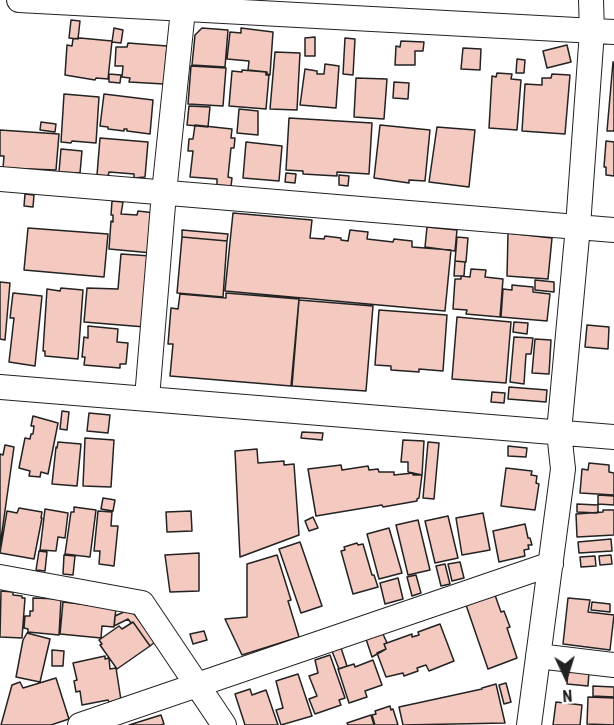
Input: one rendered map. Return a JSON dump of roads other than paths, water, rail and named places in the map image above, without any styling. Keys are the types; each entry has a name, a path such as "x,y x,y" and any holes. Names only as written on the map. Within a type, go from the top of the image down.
{"street":[{"path":"19,0 603,32"},
{"path":"529,725 563,469 560,432 578,226 603,32 591,0"},
{"path":"147,398 164,193 183,10"},
{"path":"0,179 614,230"},
{"path":"0,387 614,437"},
{"path":"80,725 551,564"},
{"path":"0,577 142,603 224,725"},
{"path":"538,656 614,665"}]}
